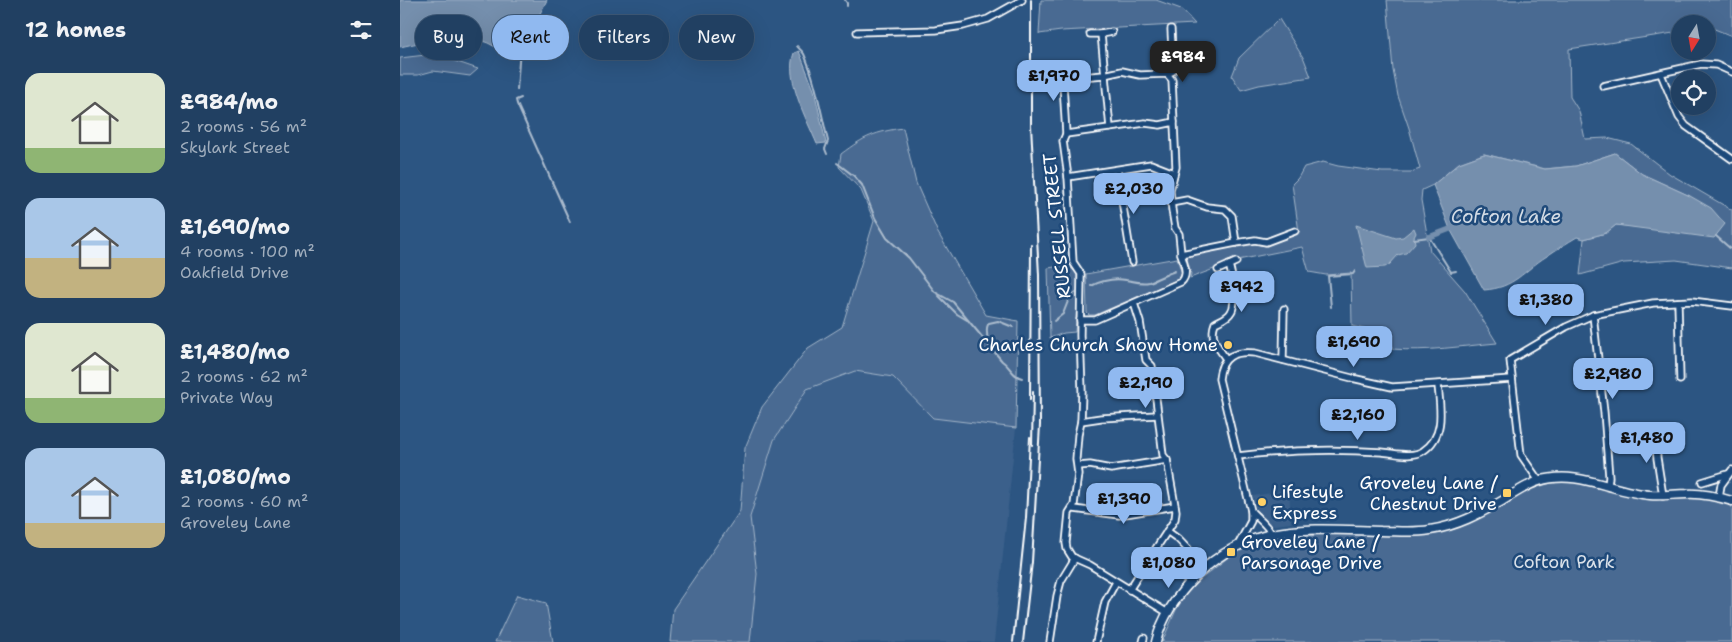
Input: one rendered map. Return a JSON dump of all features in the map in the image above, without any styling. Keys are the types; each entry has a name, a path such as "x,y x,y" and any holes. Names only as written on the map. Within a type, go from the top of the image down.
{"main road":[{"path":"1156,642 1168,613 1187,585 1207,565 1238,545 1271,534 1292,530 1317,529 1417,531 1437,529 1474,517 1539,481 1558,478 1575,478 1636,493 1663,496 1688,494 1719,497 1732,501"}],"street":[{"path":"857,32 936,30 963,26 988,19 1022,0"},
{"path":"1080,320 1095,320 1181,282 1185,278 1186,274 1179,234 1175,228 1171,203 1170,185 1176,167 1173,83 1167,74 1173,70 1170,29"},
{"path":"1090,34 1112,32"},
{"path":"1101,34 1110,128"},
{"path":"1603,86 1701,64 1709,64 1732,72"},
{"name":"RUSSELL STREET","path":"1075,558 1069,554 1066,543 1070,513 1074,509 1078,466 1076,459 1081,421 1080,320 1082,302 1081,274 1073,262 1068,177 1063,141 1066,134 1063,84 1069,78 1104,75 1122,71 1140,75 1167,74"},
{"path":"1661,74 1679,117 1692,131 1732,159"},
{"path":"1066,134 1145,123 1160,125 1174,122"},
{"path":"1068,177 1151,164 1174,173"},
{"path":"1117,170 1132,262"},
{"path":"1171,203 1188,200 1207,207 1225,209 1232,216 1236,243"},
{"path":"1181,254 1255,240 1266,242 1295,230"},
{"path":"1218,270 1236,262"},
{"path":"1226,359 1212,336 1215,323 1228,316 1234,306 1232,274 1229,265"},
{"path":"1539,481 1521,455 1510,360 1566,327 1593,315 1653,303 1692,301 1732,306"},
{"path":"1129,590 1175,519 1175,506 1167,460 1163,455 1152,366 1146,360 1140,322 1134,302"},
{"path":"1678,302 1680,380"},
{"path":"1283,360 1284,309"},
{"path":"1593,315 1604,412 1608,485"},
{"path":"1238,545 1249,527 1251,511 1220,386 1220,370 1226,359 1234,354 1244,352 1392,386 1438,385 1512,379"},
{"path":"1238,456 1268,452 1303,451 1382,452 1410,455 1421,452 1435,439 1439,429 1441,420 1438,385"},
{"path":"1081,421 1157,415"},
{"path":"1655,431 1663,496"},
{"path":"1078,466 1090,465 1111,469 1167,460"},
{"path":"1702,482 1730,472"},
{"path":"1719,497 1721,485 1730,472"},
{"path":"1074,509 1119,516 1175,506"},
{"path":"1251,511 1259,521 1270,529 1271,534"},
{"path":"1249,527 1259,521"},
{"path":"1167,531 1178,538 1198,560"},
{"path":"1050,642 1061,581 1075,558 1168,613"},
{"path":"1096,642 1105,602 1116,582"}],"shaded area":[{"path":"855,371 893,377 933,418 1016,428 994,642 750,642 757,574 750,517 774,440 807,389"},
{"path":"1281,485 1289,485 1291,523 1274,525 1257,513 1253,496 1278,492 1281,489"}],"green space":[{"path":"1041,0 1156,0 1181,9 1195,24 1061,31 1039,34"},
{"path":"1387,0 1732,0 1732,36 1716,30 1716,15 1671,15 1671,33 1569,49 1570,97 1579,111 1585,139 1607,138 1631,144 1670,174 1732,210 1732,268 1676,260 1624,263 1580,275 1584,239 1606,233 1616,225 1636,227 1690,196 1642,174 1615,153 1576,166 1545,169 1484,154 1459,163 1433,185 1422,190 1421,200 1430,251 1465,291 1497,343 1431,349 1392,349 1391,336 1352,326 1351,273 1326,275 1309,272 1302,247 1238,260 1190,278 1191,274 1186,255 1251,243 1266,246 1299,232 1292,184 1304,167 1323,162 1382,172 1411,172 1420,169 1398,96 1393,70"},
{"path":"1279,19 1304,59 1311,77 1259,85 1241,90 1232,76 1239,58"},
{"path":"415,56 415,60 452,60 478,69 470,76 433,71 418,75 400,75 400,58"},
{"path":"903,128 916,183 938,233 986,315 1018,321 1016,428 933,418 893,377 855,371 807,389 774,440 750,517 757,574 750,642 670,642 673,609 740,511 745,448 762,407 808,348 842,327 874,221 861,190 839,167 841,154 871,136"},
{"path":"1177,258 1182,274 1179,279 1095,315 1087,313 1086,274"},
{"path":"1068,265 1077,274 1078,293 1075,332 1064,333 1050,338 1048,268"},
{"name":"Cofton Park","path":"1572,481 1632,497 1656,499 1692,496 1732,505 1732,642 1162,642 1176,610 1190,588 1231,555 1258,543 1317,535 1439,532 1484,515 1528,490 1551,483"},
{"path":"517,595 546,603 553,642 495,642"}],"water":[{"path":"400,0 547,0 539,15 492,15 492,45 482,41 482,15 415,15 415,44 400,47"},
{"path":"799,51 814,90 826,143 817,144 794,86 792,63 794,53"},
{"name":"Cofton Lake","path":"1615,153 1642,174 1711,208 1725,224 1714,238 1616,225 1606,233 1584,239 1577,237 1504,286 1484,290 1450,229 1433,185 1459,163 1484,154 1545,169 1576,166"},
{"path":"1356,225 1396,238 1403,237 1414,228 1416,233 1414,237 1415,243 1406,253 1398,255 1385,267 1367,268"}],"waterway":[{"path":"845,0 847,6"},
{"path":"797,46 804,54 815,86 828,141 825,149 827,154"},
{"path":"517,90 519,60"},
{"path":"521,98 516,100 517,104 570,222"},
{"path":"837,163 862,185 875,218 887,238 909,258 935,292 953,302 1002,361 1016,375 1022,378"},
{"path":"1429,237 1450,229"},
{"path":"1716,236 1732,250"},
{"path":"1414,239 1429,237 1451,272 1456,271"},
{"path":"1091,286 1103,281 1121,279 1140,283 1149,282 1175,271"},
{"path":"1331,307 1328,276 1353,274 1355,271"},
{"path":"1054,321 1063,314 1070,296 1075,293"},
{"path":"939,296 957,314 967,320"},
{"path":"987,342 989,323 998,321 1013,327"}],"railway":[{"path":"1023,642 1032,562 1040,425 1039,275 1031,125 1031,0"},
{"path":"1030,400 1031,245"},
{"path":"1032,445 1033,392"},
{"path":"1013,642 1026,518 1030,437"}],"place":[{"name":"Charles Church Show Home","path":"1228,345"},
{"name":"Groveley Lane / Chestnut Drive","path":"1507,493"},
{"name":"Lifestyle Express","path":"1262,502"},
{"name":"Groveley Lane / Parsonage Drive","path":"1231,552"}]}
